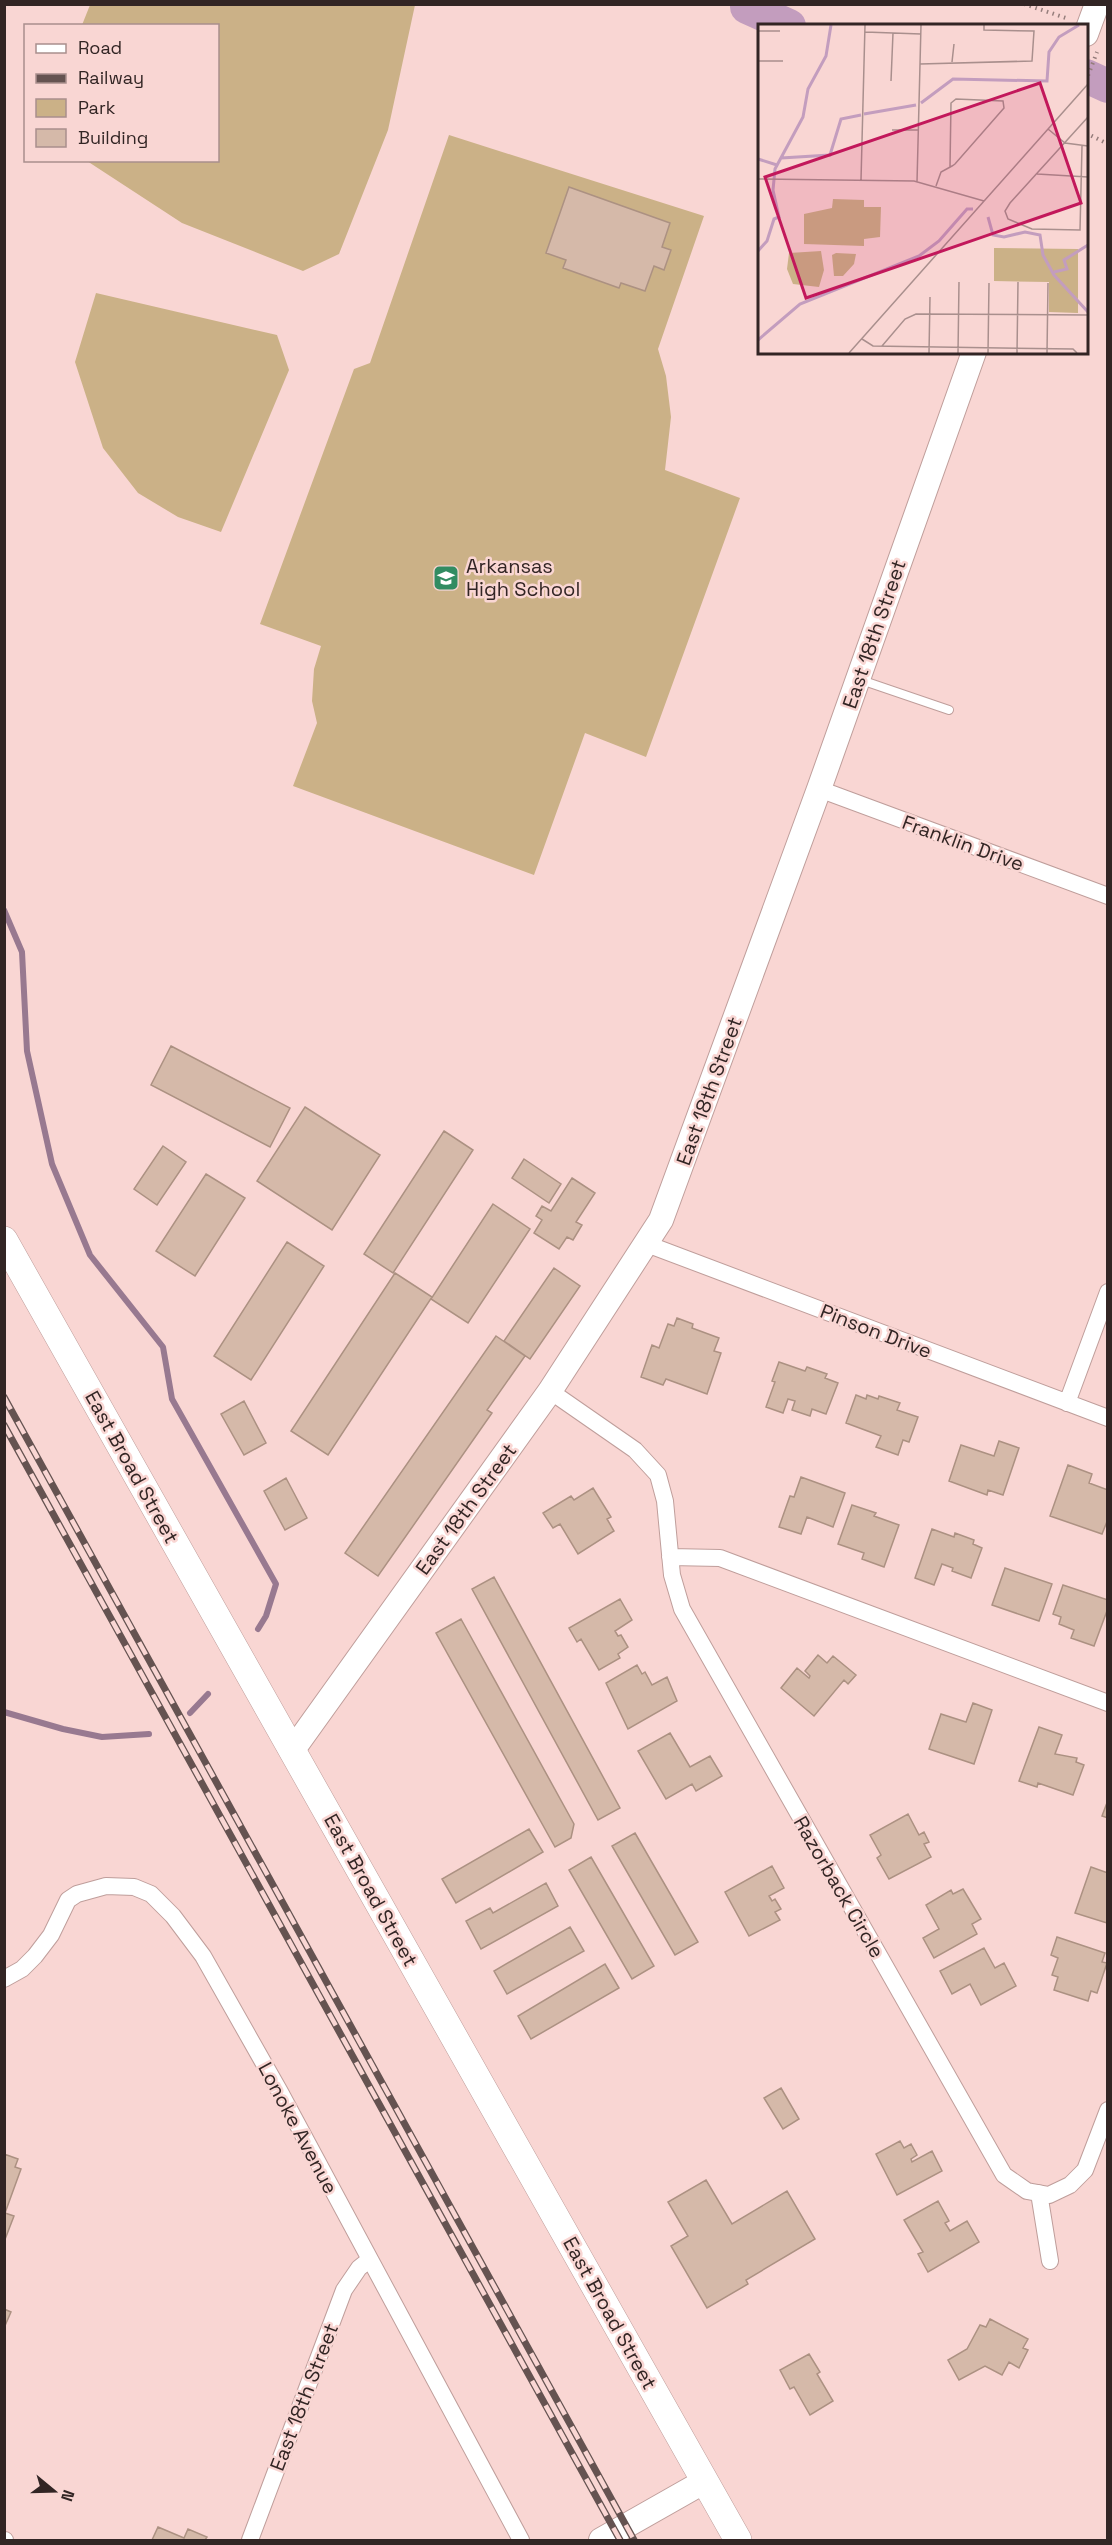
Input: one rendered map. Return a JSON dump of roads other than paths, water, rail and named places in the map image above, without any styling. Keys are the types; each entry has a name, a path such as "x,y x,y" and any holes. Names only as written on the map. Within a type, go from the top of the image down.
{"main road":[{"name":"East Broad Street","path":"4,1240 738,2541"}],"street":[{"path":"1092,44 1097,4"},
{"name":"East 18th Street","path":"292,1751 550,1391 644,1243 662,1220 819,789 973,354"},
{"name":"Franklin Drive","path":"819,789 1107,896"},
{"name":"Pinson Drive","path":"644,1243 1107,1418"},
{"path":"1066,1403 1107,1292"},
{"name":"Razorback Circle","path":"550,1391 635,1450 658,1475 665,1501 672,1575 682,1609 1004,2175 1027,2191 1039,2193"},
{"path":"670,1557 720,1558 1107,1703"},
{"name":"Lonoke Avenue","path":"4,1979 22,1969 35,1956 51,1935 68,1900 76,1894 106,1886 134,1887 151,1894 173,1916 203,1956 521,2541"},
{"path":"1050,2261 1039,2193 1049,2195 1070,2185 1085,2170 1107,2110"},
{"name":"East 18th Street","path":"250,2541 344,2290 359,2268 369,2260"},
{"path":"601,2541 705,2481"}],"lane":[{"path":"858,679 949,710"}],"waterway":[{"path":"747,4 747,7 785,24"},
{"path":"1088,77 1108,86"},
{"path":"4,910 22,952 27,1051 52,1164 90,1255 163,1347 172,1399 276,1584 266,1616 258,1629"},
{"path":"190,1713 208,1694"},
{"path":"4,1712 63,1729 102,1737 149,1734"}],"railway":[{"path":"4,1397 634,2540"},
{"path":"4,1425 620,2540"}],"place":[{"name":"Arkansas High School","path":"446,578"}]}
